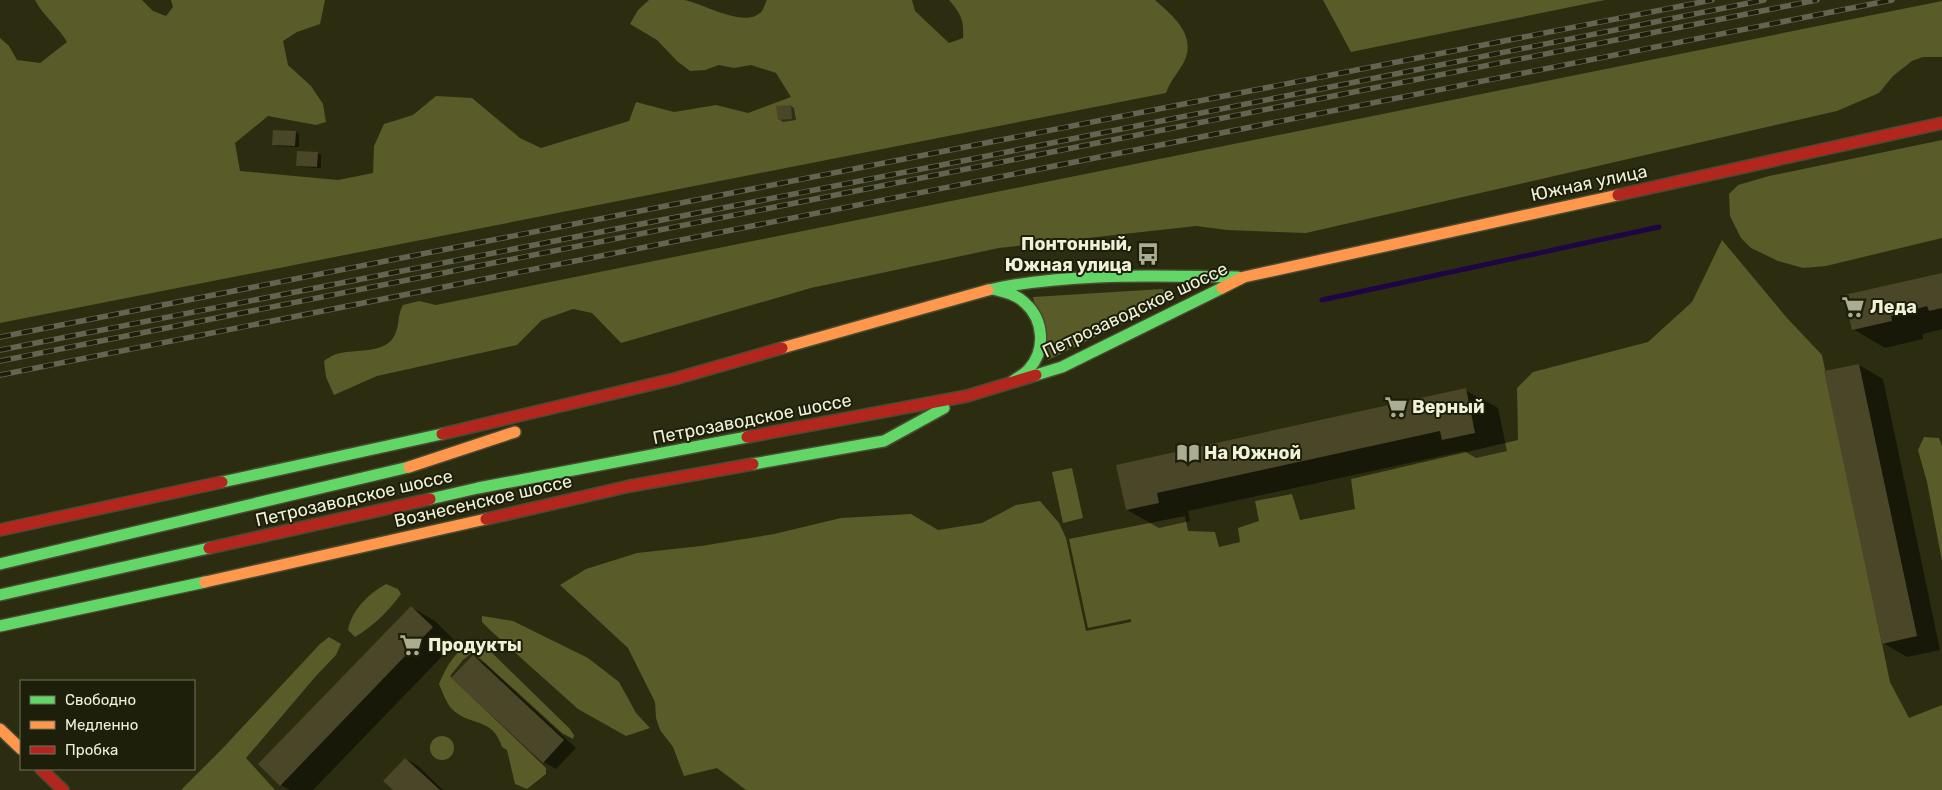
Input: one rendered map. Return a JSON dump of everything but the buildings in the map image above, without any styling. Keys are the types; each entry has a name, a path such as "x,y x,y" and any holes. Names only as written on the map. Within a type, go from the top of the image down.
{"main road":[{"name":"Южная улица","path":"1244,277 1942,123"},
{"name":"Петрозаводское шоссе","path":"0,530 455,431 674,379 990,289 1063,278 1117,276 1244,277"},
{"name":"Петрозаводское шоссе","path":"0,595 478,488 967,396 1062,367 1244,277"},
{"path":"990,289 1002,290 1023,299 1031,307 1040,328 1041,340 1034,362 1018,378 1008,383"},
{"path":"554,419 674,379"},
{"name":"Вознесенское шоссе","path":"0,626 292,563 630,486 884,441 967,396"},
{"path":"0,564 374,478 526,428"},
{"path":"0,729 20,749"},
{"path":"42,770 62,790"}],"green space":[{"path":"35,0 142,0 153,11 166,16 173,7 171,0 325,0 320,24 297,32 283,41 288,65 311,86 323,104 326,122 316,125 268,116 235,143 240,171 338,180 373,173 374,146 384,124 413,115 436,96 472,98 520,138 541,148 629,121 636,102 674,112 716,105 748,113 791,97 776,73 751,65 734,68 719,65 705,70 690,71 677,61 657,40 630,24 638,10 649,0 684,0 724,14 746,18 755,16 762,11 767,0 912,0 915,11 949,43 963,38 963,32 961,18 949,0 1155,0 1181,27 1187,43 1187,52 1184,62 1166,93 0,323 0,38 9,46 17,60 40,63 67,42"},
{"path":"1323,0 1605,0 1351,52"},
{"path":"1942,1 1942,57 1923,57 1912,61 1893,76 1879,93 1837,111 1306,233 1227,230 1196,226 999,248 811,288 621,343 592,313 573,309 542,320 517,345 377,376 334,395 326,377 324,361 333,355 341,353 382,347 393,338 403,305 419,301 436,305"},
{"path":"1942,140 1942,238 1826,266 1803,268 1778,261 1751,248 1741,238 1730,216 1729,194 1738,185 1769,176"},
{"path":"1722,240 1787,318 1822,355 1890,682 1909,718 1942,705 1942,790 746,790 717,768 684,776 673,747 660,730 656,718 655,702 628,648 560,585 586,569 637,553 701,546 774,534 841,518 911,514 938,530 982,523 1016,505 1040,501 1059,523 1066,538 1086,631 1131,622 1131,619 1088,628 1069,539 1185,516 1188,531 1215,532 1219,547 1240,542 1238,528 1259,521 1255,501 1292,494 1300,520 1355,509 1351,479 1518,440 1517,388 1533,372 1648,342 1692,302"},
{"path":"1162,289 1168,294 1168,301 1048,360 1033,297"},
{"path":"1924,437 1939,438 1942,446 1942,561 1927,482 1918,450"},
{"path":"1072,468 1083,518 1063,523 1052,472"},
{"path":"386,584 398,589 401,594 380,618 355,637 348,630 357,609 367,598"},
{"path":"482,616 513,621 588,658 619,682 636,713 650,728 626,736 578,709 490,630 482,622"},
{"path":"329,637 341,644 336,655 246,758 275,790 181,790 320,644"},
{"path":"475,642 484,645 574,735 573,739 562,733 473,652 463,660 450,676 546,768 546,774 527,789 515,784 507,750 502,747 493,730 458,714 449,706 439,684 445,671 458,653"},
{"path":"442,736 451,739 454,748 451,757 442,760 433,757 430,748 433,739"}],"waterway":[{"path":"1322,300 1659,227"}],"railway":[{"path":"0,337 1712,0"},
{"path":"0,350 972,159 1764,0"},
{"path":"0,361 1817,0"},
{"path":"0,375 1892,0"}],"traffic: fast":[{"path":"988,290 1050,280 1113,276 1238,277"},
{"path":"1036,375 1062,367 1222,288"},
{"path":"993,289 1018,297 1031,310 1039,326 1040,344 1038,353 1027,371 1013,381"},
{"path":"753,464 884,441 944,408"},
{"path":"222,482 442,434"},
{"path":"430,499 478,488 747,437"},
{"path":"0,564 409,467"},
{"path":"0,595 209,548"},
{"path":"0,626 205,582"}],"traffic: slow":[{"path":"1222,288 1244,277 1618,195"},
{"path":"782,348 988,290"},
{"path":"409,467 515,432"},
{"path":"205,582 486,519"},
{"path":"0,729 20,748"}],"traffic: jam":[{"path":"1618,195 1942,123"},
{"path":"442,434 674,379 782,348"},
{"path":"747,437 967,396 1036,375"},
{"path":"486,519 630,486 753,464"},
{"path":"0,530 222,482"},
{"path":"209,548 430,499"},
{"path":"42,770 63,790"}],"place":[{"name":"Понтонный, Южная улица","path":"1148,254"},
{"name":"Леда","path":"1853,307"},
{"name":"Верный","path":"1396,407"},
{"name":"На Южной","path":"1188,453"},
{"name":"Продукты","path":"411,645"}]}
